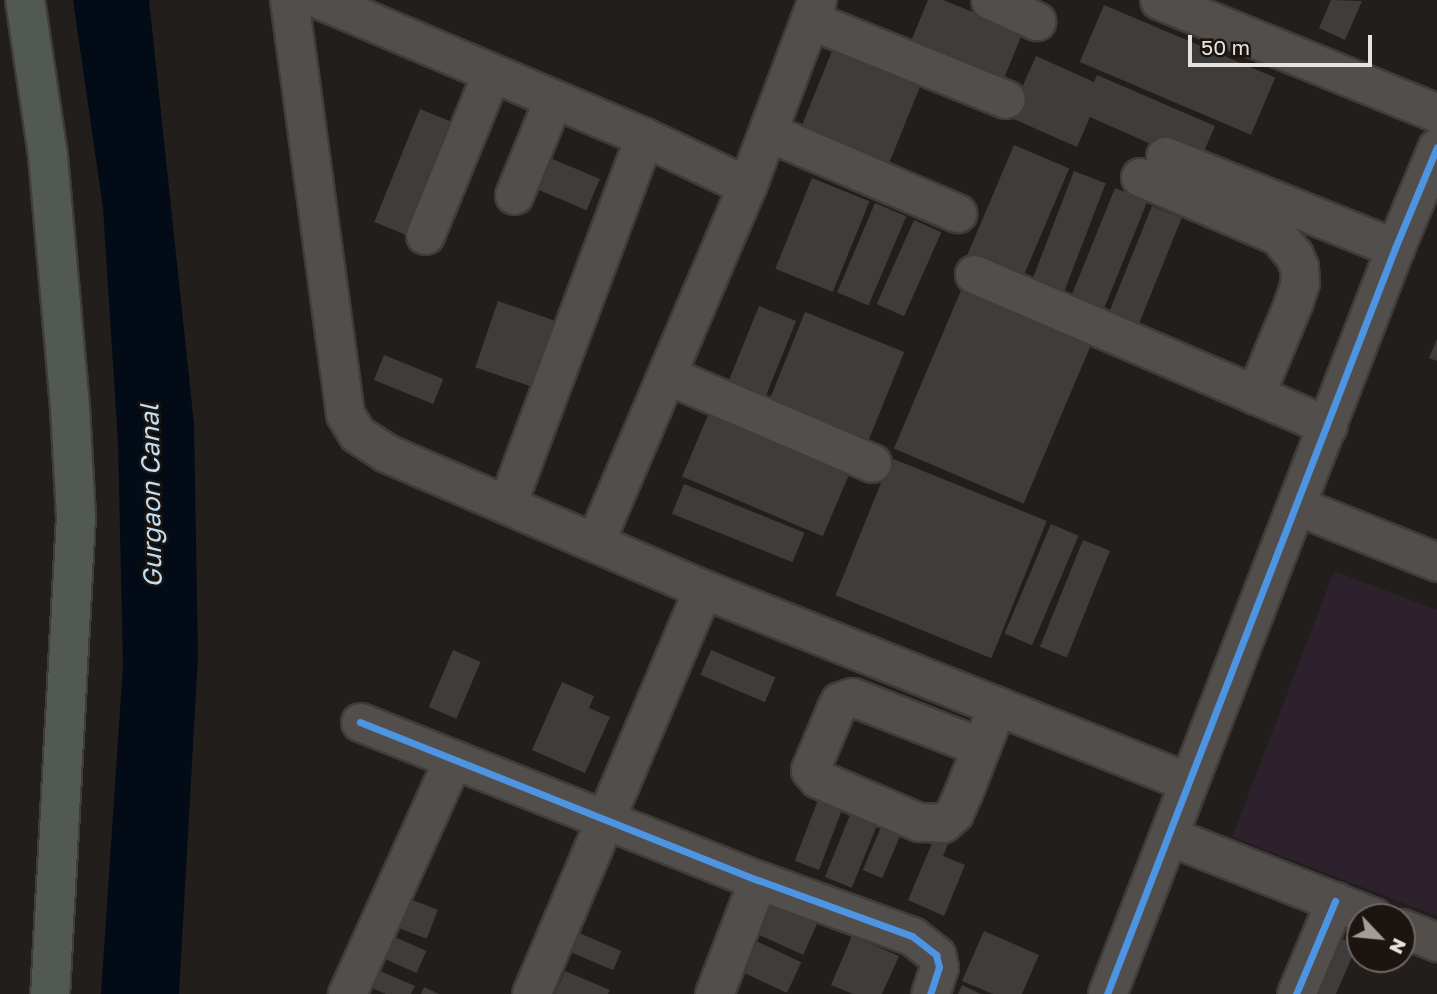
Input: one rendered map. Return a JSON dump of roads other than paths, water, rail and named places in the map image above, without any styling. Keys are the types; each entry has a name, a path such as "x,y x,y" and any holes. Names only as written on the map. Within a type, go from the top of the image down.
{"main road":[{"path":"25,0 48,156 76,506 50,994"},
{"path":"51,0 82,278 97,470 91,680 75,994"}],"street":[{"path":"289,0 345,414 349,426 386,453 703,589 1188,782"},
{"path":"320,0 644,137 747,186"},
{"path":"990,0 1036,21"},
{"path":"1159,0 1437,113"},
{"path":"595,542 747,186 813,10 1006,99"},
{"path":"425,235 491,74"},
{"path":"514,195 553,100"},
{"path":"768,132 957,213"},
{"path":"507,504 644,137"},
{"path":"1107,994 1395,248 1437,147"},
{"path":"1255,394 1294,301 1300,282 1300,267 1278,236 1152,166 1395,248"},
{"path":"974,274 1328,425"},
{"path":"667,375 872,463"},
{"path":"1297,506 1437,562"},
{"path":"531,994 703,589"},
{"path":"981,747 997,706"},
{"path":"360,722 758,880 912,936 936,955 939,967 930,994"},
{"path":"347,994 453,759"},
{"path":"1169,836 1346,906"},
{"path":"714,994 758,880"},
{"path":"1296,994 1335,901"},
{"path":"1416,934 1437,942"}],"water":[{"name":"Gurgaon Canal","path":"73,0 149,0 194,424 198,656 179,994 101,994 123,666 118,442 103,208"}]}
